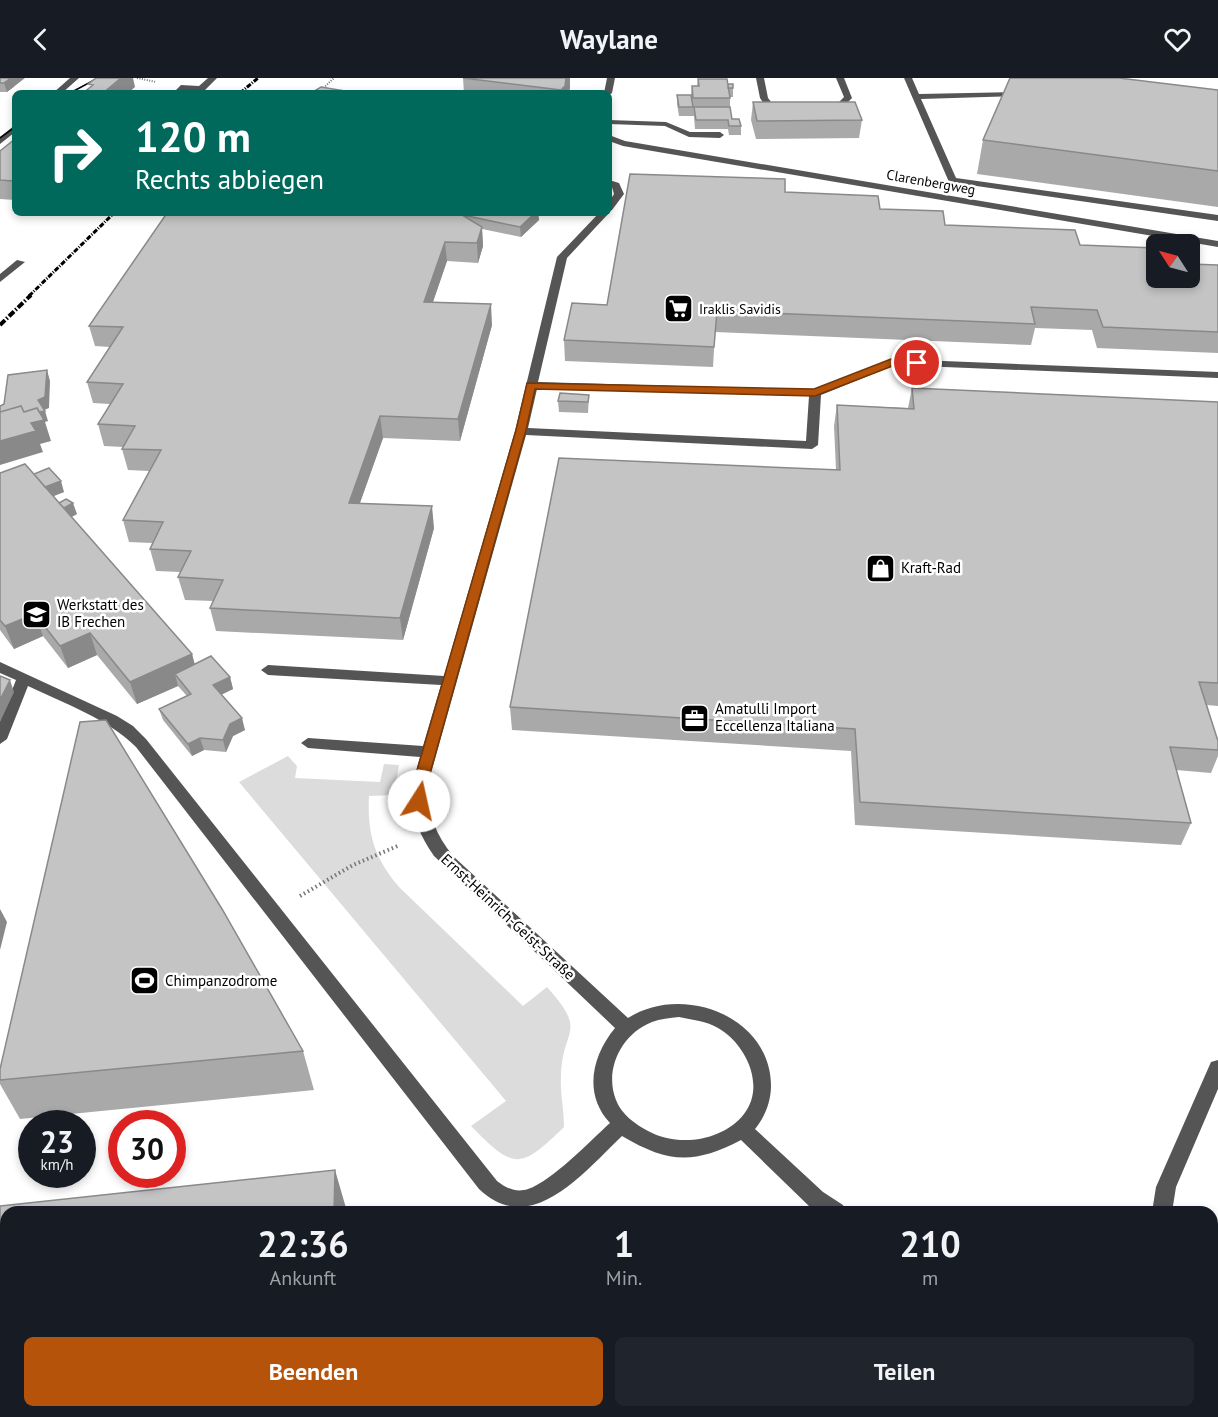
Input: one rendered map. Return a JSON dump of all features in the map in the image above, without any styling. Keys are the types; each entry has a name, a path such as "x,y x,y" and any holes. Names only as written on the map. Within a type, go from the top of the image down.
{"street":[{"path":"61,90 75,78"},
{"path":"180,90 184,87 201,89 213,78"},
{"path":"760,78 764,98 769,105 795,108"},
{"path":"818,108 840,105 848,98 840,78"},
{"path":"908,78 952,180 1218,218"},
{"path":"916,97 1027,95"},
{"path":"612,122 666,124 689,134 720,135"},
{"path":"0,141 12,131"},
{"name":"Clarenbergweg","path":"612,140 1218,244"},
{"path":"612,184 616,185 619,194 612,203"},
{"name":"Ernst-Heinrich-Geist-Straße","path":"601,216 562,257 521,430 420,784 419,801 421,818 427,834 447,860 627,1028"},
{"path":"0,279 20,262"},
{"path":"530,386 815,393 894,362 1218,375"},
{"path":"521,430 812,445 815,393"},
{"path":"0,667 92,710 128,730 141,743 486,1183 510,1206 544,1192 621,1125"},
{"path":"268,669 450,681"},
{"path":"0,739 24,679"},
{"path":"308,743 429,752"},
{"path":"679,1010 709,1015 734,1028 751,1045 760,1066 762,1089 756,1110 742,1130 721,1144 695,1151 668,1149 642,1141 621,1125 608,1106 602,1085 603,1064 612,1044 627,1028 651,1014 679,1010"},
{"path":"1163,1206 1166,1187 1218,1068"},
{"path":"742,1130 816,1199 827,1206"}],"path":[{"path":"321,90 334,78"},
{"path":"274,912 352,865 427,834"}],"shaded area":[{"path":"288,756 297,766 295,778 380,782 384,764 399,765 394,795 369,796 371,835 384,867 400,888 523,1006 547,987 560,1002 570,1023 561,1076 564,1127 537,1151 527,1157 517,1159 508,1157 497,1151 471,1126 506,1101 239,782"}],"building":[{"path":"0,78 11,78 0,83"},
{"path":"96,78 121,78 107,90 87,90 93,85 88,84"},
{"path":"463,78 566,78 565,86 561,90"},
{"path":"1010,78 1119,78 1218,90 1218,171 983,140"},
{"path":"698,79 727,79 730,98 693,98 692,86 699,86"},
{"path":"321,87 339,90 316,90"},
{"path":"677,95 691,95 693,107 679,107"},
{"path":"753,102 855,102 862,120 757,121"},
{"path":"694,107 730,107 732,119 739,119 741,126 729,126 728,120 696,120"},
{"path":"12,141 12,181 0,180 0,151"},
{"path":"630,174 785,179 785,192 878,196 880,209 943,211 945,225 1075,230 1080,245 1146,248 1146,288 1200,288 1200,264 1218,265 1218,332 1103,327 1097,310 1031,307 1035,324 717,311 714,347 564,340 572,303 607,305"},
{"path":"165,216 464,216 482,227 477,243 445,242 424,302 491,304 458,419 380,416 349,503 432,506 400,618 210,608 223,580 178,577 191,551 150,549 163,522 123,520 161,450 122,449 135,426 98,424 123,384 87,382 123,327 89,326"},
{"path":"468,216 532,216 520,227"},
{"path":"47,370 45,397 38,400 45,411 39,412 37,408 24,412 21,406 0,412 0,406 4,404 8,375"},
{"name":"Kraft-Rad","path":"912,388 1218,402 1218,683 1199,682 1218,741 1218,750 1170,747 1191,823 860,802 855,729 510,707 559,458 840,470 837,405 914,409"},
{"path":"560,393 589,395 588,402 558,401"},
{"path":"21,406 24,412 37,408 44,420 31,423 36,431 0,441 0,412"},
{"path":"25,464 192,654 130,682 90,633 60,646 35,614 5,626 0,620 0,473"},
{"path":"49,468 61,481 45,487 34,474"},
{"path":"66,499 73,503 64,508 59,503"},
{"path":"211,656 230,677 213,685 242,718 230,724 223,740 200,738 188,744 159,709 191,694 175,674"},
{"path":"0,676 10,680 0,700"},
{"path":"106,720 222,909 303,1051 0,1080 0,1069 80,722"},
{"path":"335,1170 334,1206 0,1206 186,1188 186,1186"}],"tram line":[{"path":"76,90 98,78"},
{"path":"0,138 12,129"}],"railway":[{"path":"244,90 258,78"},
{"path":"29,296 111,216"},
{"path":"0,325 31,295"}],"place":[{"name":"Iraklis Savidis","path":"678,309"},
{"name":"Kraft-Rad","path":"880,568"},
{"name":"Werkstatt des IB Frechen","path":"36,614"},
{"name":"Amatulli Import Eccellenza Italiana","path":"694,718"},
{"name":"Chimpanzodrome","path":"144,981"}],"route":[{"path":"419,801 420,784 521,430 530,386 815,393 894,362 917,363"}]}
